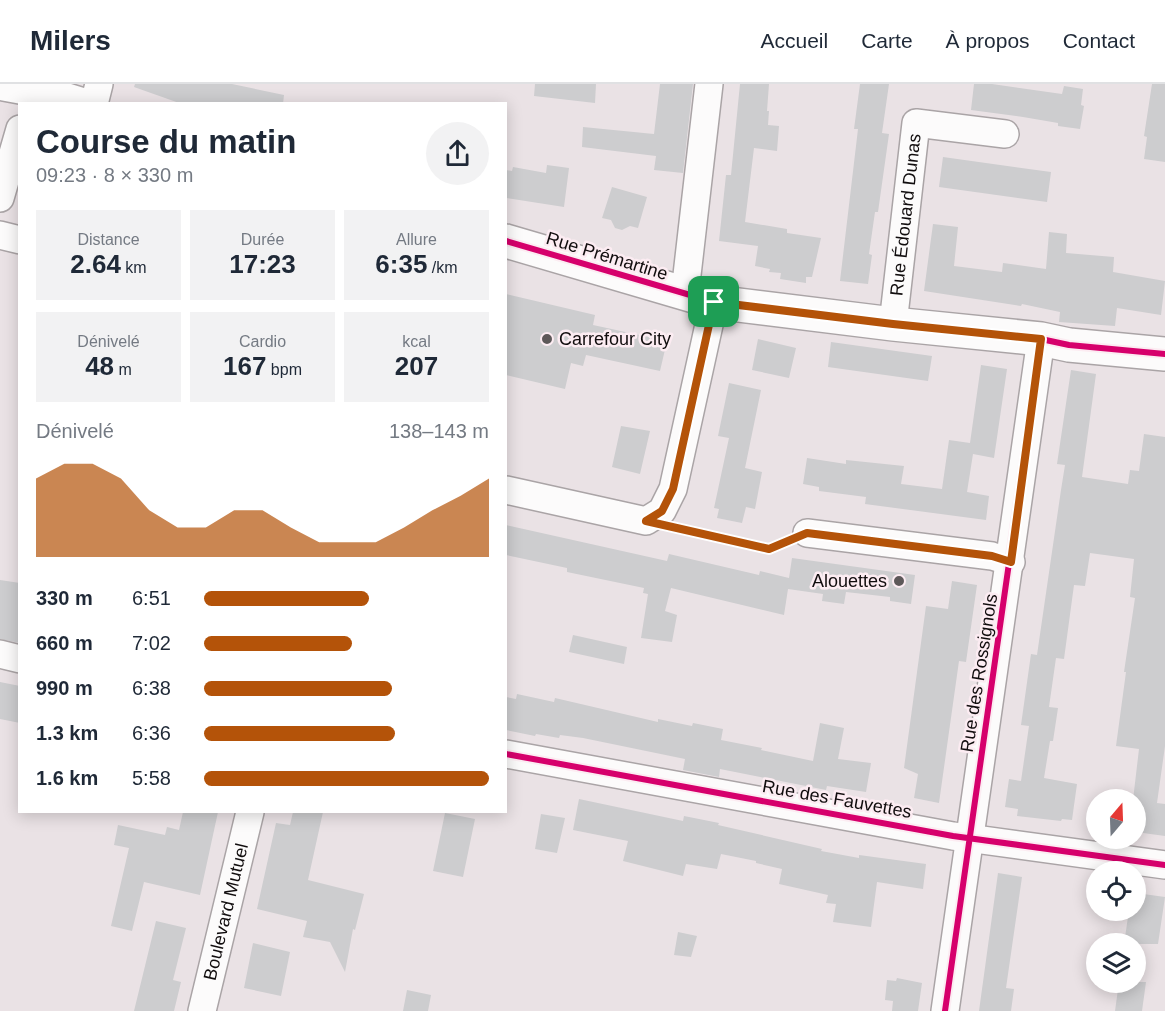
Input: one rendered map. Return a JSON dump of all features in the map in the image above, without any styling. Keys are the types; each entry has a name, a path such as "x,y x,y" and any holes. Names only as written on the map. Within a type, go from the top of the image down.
{"street":[{"path":"94,102 99,84"},
{"path":"682,294 687,275 709,84"},
{"path":"21,92 70,102"},
{"name":"Rue Édouard Dunas","path":"893,324 916,123 1005,134"},
{"path":"0,198 18,136"},
{"path":"0,234 18,239"},
{"name":"Rue Prémartine","path":"507,241 714,302 1041,339 1069,345 1165,354"},
{"path":"507,490 646,521 662,511 673,489 714,302"},
{"name":"Rue des Rossignols","path":"945,1011 1011,562 1041,339"},
{"path":"807,533 992,556 1011,562"},
{"path":"0,654 18,658"},
{"name":"Rue des Fauvettes","path":"507,754 969,838 1165,865"},
{"name":"Boulevard Mutuel","path":"202,1011 250,813"}],"path":[{"path":"646,521 769,549 807,533"}],"building":[{"path":"135,84 232,84 284,95 283,102 176,102 134,87"},
{"path":"535,84 596,84 595,103 534,96"},
{"path":"660,84 693,84 683,173 654,170 656,156 582,147 583,127 654,134"},
{"path":"740,84 769,84 768,125 779,126 777,151 754,148 745,222 787,229 787,233 821,238 812,277 806,277 806,283 780,279 781,273 769,272 770,269 755,266 758,246 719,241 726,175 731,175"},
{"path":"860,84 889,84 882,133 889,134 878,212 875,212 869,254 872,255 868,284 840,281 858,129 854,129"},
{"path":"974,84 992,84 1062,94 1064,86 1083,89 1081,105 1084,106 1080,129 1058,126 1058,123 971,110"},
{"path":"1152,84 1165,84 1165,162 1144,159 1147,137 1144,136"},
{"path":"943,157 1051,172 1047,202 939,187"},
{"path":"547,165 569,168 564,207 507,198 507,170 512,171 513,167 546,173"},
{"path":"612,187 647,197 638,228 630,226 622,230 615,228 611,220 602,218"},
{"path":"933,224 958,227 954,266 1002,272 1003,263 1046,269 1049,232 1067,234 1066,253 1114,257 1113,272 1165,281 1161,315 1117,308 1115,326 1059,322 1060,312 1022,304 1021,306 924,291"},
{"name":"Carrefour City","path":"507,294 595,315 593,325 667,341 660,371 586,355 583,366 571,363 565,389 507,375"},
{"path":"758,339 796,348 789,378 752,370"},
{"path":"831,342 932,356 928,381 828,367"},
{"path":"981,365 1007,369 994,458 973,454 967,492 989,496 986,520 865,504 866,497 819,491 819,487 803,484 807,458 846,464 846,460 904,466 901,484 942,489 949,440 970,443"},
{"path":"1071,370 1096,374 1082,477 1128,484 1130,470 1139,471 1144,434 1165,437 1165,746 1157,803 1165,804 1165,836 1146,833 1146,789 1134,789 1139,749 1116,746 1135,598 1130,597 1134,559 1090,553 1085,586 1074,585 1064,659 1056,658 1049,707 1058,708 1044,778 1077,784 1072,820 1017,816 1018,809 1005,807 1009,779 1021,781 1029,726 1021,725 1031,654 1037,655 1065,465 1057,464"},
{"path":"729,383 761,390 745,468 762,472 755,509 746,507 742,523 717,518 719,509 714,508 729,438 718,436"},
{"path":"621,426 650,431 640,474 612,467"},
{"path":"507,525 667,561 669,554 759,575 760,571 789,578 792,558 915,575 911,604 890,601 890,597 846,592 844,604 822,601 823,594 788,589 784,615 671,588 665,611 677,615 672,642 641,638 648,594 643,593 644,588 567,572 567,568 507,555"},
{"path":"0,580 18,583 18,643 0,639"},
{"path":"952,581 977,585 966,662 959,661 939,803 914,798 918,774 904,768 926,606 948,609"},
{"path":"573,635 627,647 624,664 569,652"},
{"path":"0,682 18,686 18,723 0,719"},
{"path":"517,694 554,702 555,698 658,722 658,719 723,729 721,740 813,761 820,723 844,728 838,759 871,763 866,792 827,786 826,790 720,769 719,777 683,770 685,759 583,738 560,735 559,738 536,734 535,736 507,730 507,697 516,699"},
{"path":"579,799 683,821 684,816 719,823 718,825 822,849 821,851 859,858 859,855 926,864 923,889 877,882 871,927 833,922 836,904 826,903 828,895 779,884 782,869 756,863 756,861 721,854 717,869 686,864 683,876 623,861 628,841 573,830"},
{"path":"183,813 218,813 200,895 144,882 132,931 111,926 129,848 114,845 118,825 165,835 167,827 179,830"},
{"path":"293,813 323,813 308,880 364,894 355,930 353,929 345,972 330,942 303,937 307,921 257,909 276,823 290,825"},
{"path":"445,813 475,819 463,877 433,871"},
{"path":"541,814 565,818 557,853 535,849"},
{"path":"998,873 1022,877 1006,988 1014,989 1011,1011 979,1011"},
{"path":"1146,894 1165,897 1158,944 1146,944 1146,933 1126,933 1127,921 1146,921"},
{"path":"156,921 186,928 173,980 181,982 174,1011 134,1011"},
{"path":"678,932 697,936 691,957 674,955"},
{"path":"253,943 290,952 281,996 244,988"},
{"path":"897,978 922,983 918,1011 892,1011 893,1001 885,1000 887,980 896,981"},
{"path":"407,990 431,995 428,1011 403,1011"},
{"path":"1117,993 1144,993 1142,1011 1115,1011"}],"cycle path":[{"path":"507,241 714,302 1041,339 1069,345 1165,354"},
{"path":"945,1011 1041,339"},
{"path":"507,754 953,836 1165,865"}],"place":[{"name":"Carrefour City","path":"547,339"},
{"name":"Alouettes","path":"899,581"}],"route":[{"path":"714,302 1041,339 1011,562 992,556 807,533 769,549 646,521 662,511 673,489 714,302"}]}
